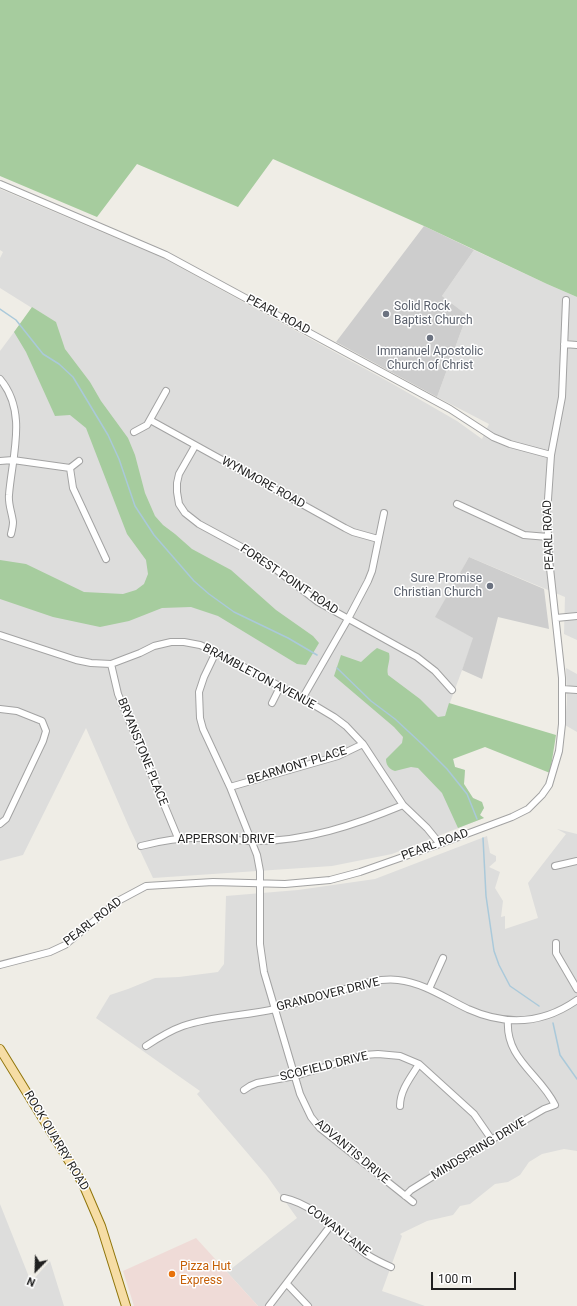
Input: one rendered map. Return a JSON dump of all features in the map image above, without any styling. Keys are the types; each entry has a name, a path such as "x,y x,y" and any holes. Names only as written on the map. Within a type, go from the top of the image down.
{"main road":[{"name":"ROCK QUARRY ROAD","path":"0,1049 83,1184 100,1226 126,1306"}],"street":[{"name":"PEARL ROAD","path":"0,184 166,255 445,406 493,437 510,444 551,455"},
{"name":"PEARL ROAD","path":"0,965 50,952 65,945 118,901 146,886 212,882 285,884 330,880 360,872 512,817 528,809 542,795 549,785 559,751 562,724 562,689 547,514 551,455 562,397 566,300"},
{"path":"564,344 577,345"},
{"path":"0,379 6,387 15,408 17,427 8,497 13,523 11,534"},
{"path":"134,432 147,425 166,391"},
{"name":"WYNMORE ROAD","path":"150,420 194,446 345,528 353,532 378,539"},
{"name":"FOREST POINT ROAD","path":"194,446 179,474 177,483 179,504 185,513 199,524 260,557 318,602 417,657 435,671 452,690"},
{"path":"0,461 13,460 70,468 79,461"},
{"path":"70,468 74,488 106,559"},
{"path":"457,504 524,534 548,537"},
{"path":"302,699 368,581 372,570 384,513"},
{"path":"556,618 577,616"},
{"name":"BRAMBLETON AVENUE","path":"0,635 76,660 91,663 111,664 154,646 170,642 184,642 200,645 216,652 334,717 346,726 363,744 403,805 427,828 440,844"},
{"name":"ADVANTIS DRIVE","path":"216,652 204,677 199,692 200,718 252,841 259,867 260,944 262,960 274,1009 306,1107 320,1128 413,1202"},
{"name":"BRYANSTONE PLACE","path":"111,664 118,694 178,838"},
{"path":"272,703 280,687"},
{"path":"562,689 577,690"},
{"path":"0,709 17,711 42,720 46,731 43,741 6,819 0,824"},
{"name":"BEARMONT PLACE","path":"230,787 338,756 363,744"},
{"name":"APPERSON DRIVE","path":"141,846 178,838 209,838 252,841 282,840 323,833 366,820 403,805"},
{"path":"555,866 577,861"},
{"path":"556,943 556,953 577,989"},
{"path":"429,988 443,958"},
{"name":"GRANDOVER DRIVE","path":"146,1046 181,1026 195,1022 274,1009 365,983 382,980 398,980 429,988 474,1011 495,1018 508,1020 539,1018 553,1014 577,1000"},
{"name":"MINDSPRING DRIVE","path":"405,1196 411,1190 492,1140 544,1109 554,1105 551,1097 515,1051 508,1036 508,1020"},
{"name":"SCOFIELD DRIVE","path":"244,1090 257,1083 295,1076 364,1055 378,1054 400,1056 419,1064 474,1114 492,1140"},
{"path":"400,1106 402,1091 419,1064"},
{"name":"COWAN LANE","path":"284,1198 296,1200 377,1261 391,1266"},
{"path":"269,1306 331,1225"},
{"path":"287,1284 308,1306"}],"shaded area":[{"path":"0,189 163,258 391,383 457,421 482,439 489,424 437,397 467,315 442,296 474,250 577,297 577,640 564,634 565,597 469,557 436,617 474,638 436,740 452,754 455,767 465,770 464,784 473,798 482,802 484,808 480,815 484,818 392,854 332,866 153,878 86,728 23,855 0,861 0,351 32,308 0,288 0,258 3,252 0,250"},
{"path":"424,226 474,250 442,296 467,315 437,397 336,342"},
{"path":"469,557 544,589 549,629 498,617 482,679 462,670 473,638 435,617"},
{"path":"566,668 577,674 577,732 565,725 567,700"},
{"path":"557,829 577,834 577,1151 564,1149 542,1154 529,1162 520,1175 508,1182 495,1184 470,1204 460,1206 453,1215 427,1221 400,1234 402,1236 382,1291 425,1306 258,1306 227,1272 297,1218 267,1176 197,1094 200,1091 96,1018 110,995 155,978 179,977 218,972 224,964 226,896 298,890 375,879 487,836 490,853 496,856 496,861 489,867 500,872 495,888 503,901 501,917 505,916 505,929 538,918 528,883 566,834"},
{"path":"0,1204 31,1282 50,1261 64,1306 0,1306"},
{"path":"196,1238 258,1306 134,1306 123,1271"}],"green space":[{"path":"0,0 577,0 577,297 424,226 273,159 238,207 137,164 97,217 0,176"},
{"path":"32,307 56,322 65,349 90,382 101,401 128,438 135,455 145,493 155,516 163,525 192,549 231,570 276,610 313,636 319,643 306,665 297,664 218,616 191,607 162,608 129,621 100,627 53,617 0,599 0,560 26,564 84,592 123,594 136,590 144,584 148,574 146,560 127,534 86,428 70,415 55,416 26,352 14,332"},
{"path":"377,648 389,653 388,675 420,699 438,717 445,716 449,703 556,735 550,773 485,747 453,759 455,767 465,770 464,784 473,798 482,802 484,808 480,815 484,818 458,828 442,793 418,768 411,767 395,771 388,766 386,759 402,743 403,737 394,727 334,676 341,655 361,662"}],"waterway":[{"path":"0,309 16,320 43,354 59,364 73,377 108,435 119,459 135,506 154,535 194,581 234,612 288,638 317,655"},
{"path":"337,668 371,701 395,719 447,769 467,794 477,819"},
{"path":"483,838 486,896 494,951 499,965 510,986 539,1006"},
{"path":"553,1023 560,1055 577,1079"}],"place":[{"name":"Solid Rock Baptist Church","path":"386,314"},
{"name":"Immanuel Apostolic Church of Christ","path":"430,338"},
{"name":"Sure Promise Christian Church","path":"490,586"},
{"name":"Pizza Hut Express","path":"172,1274"}]}
